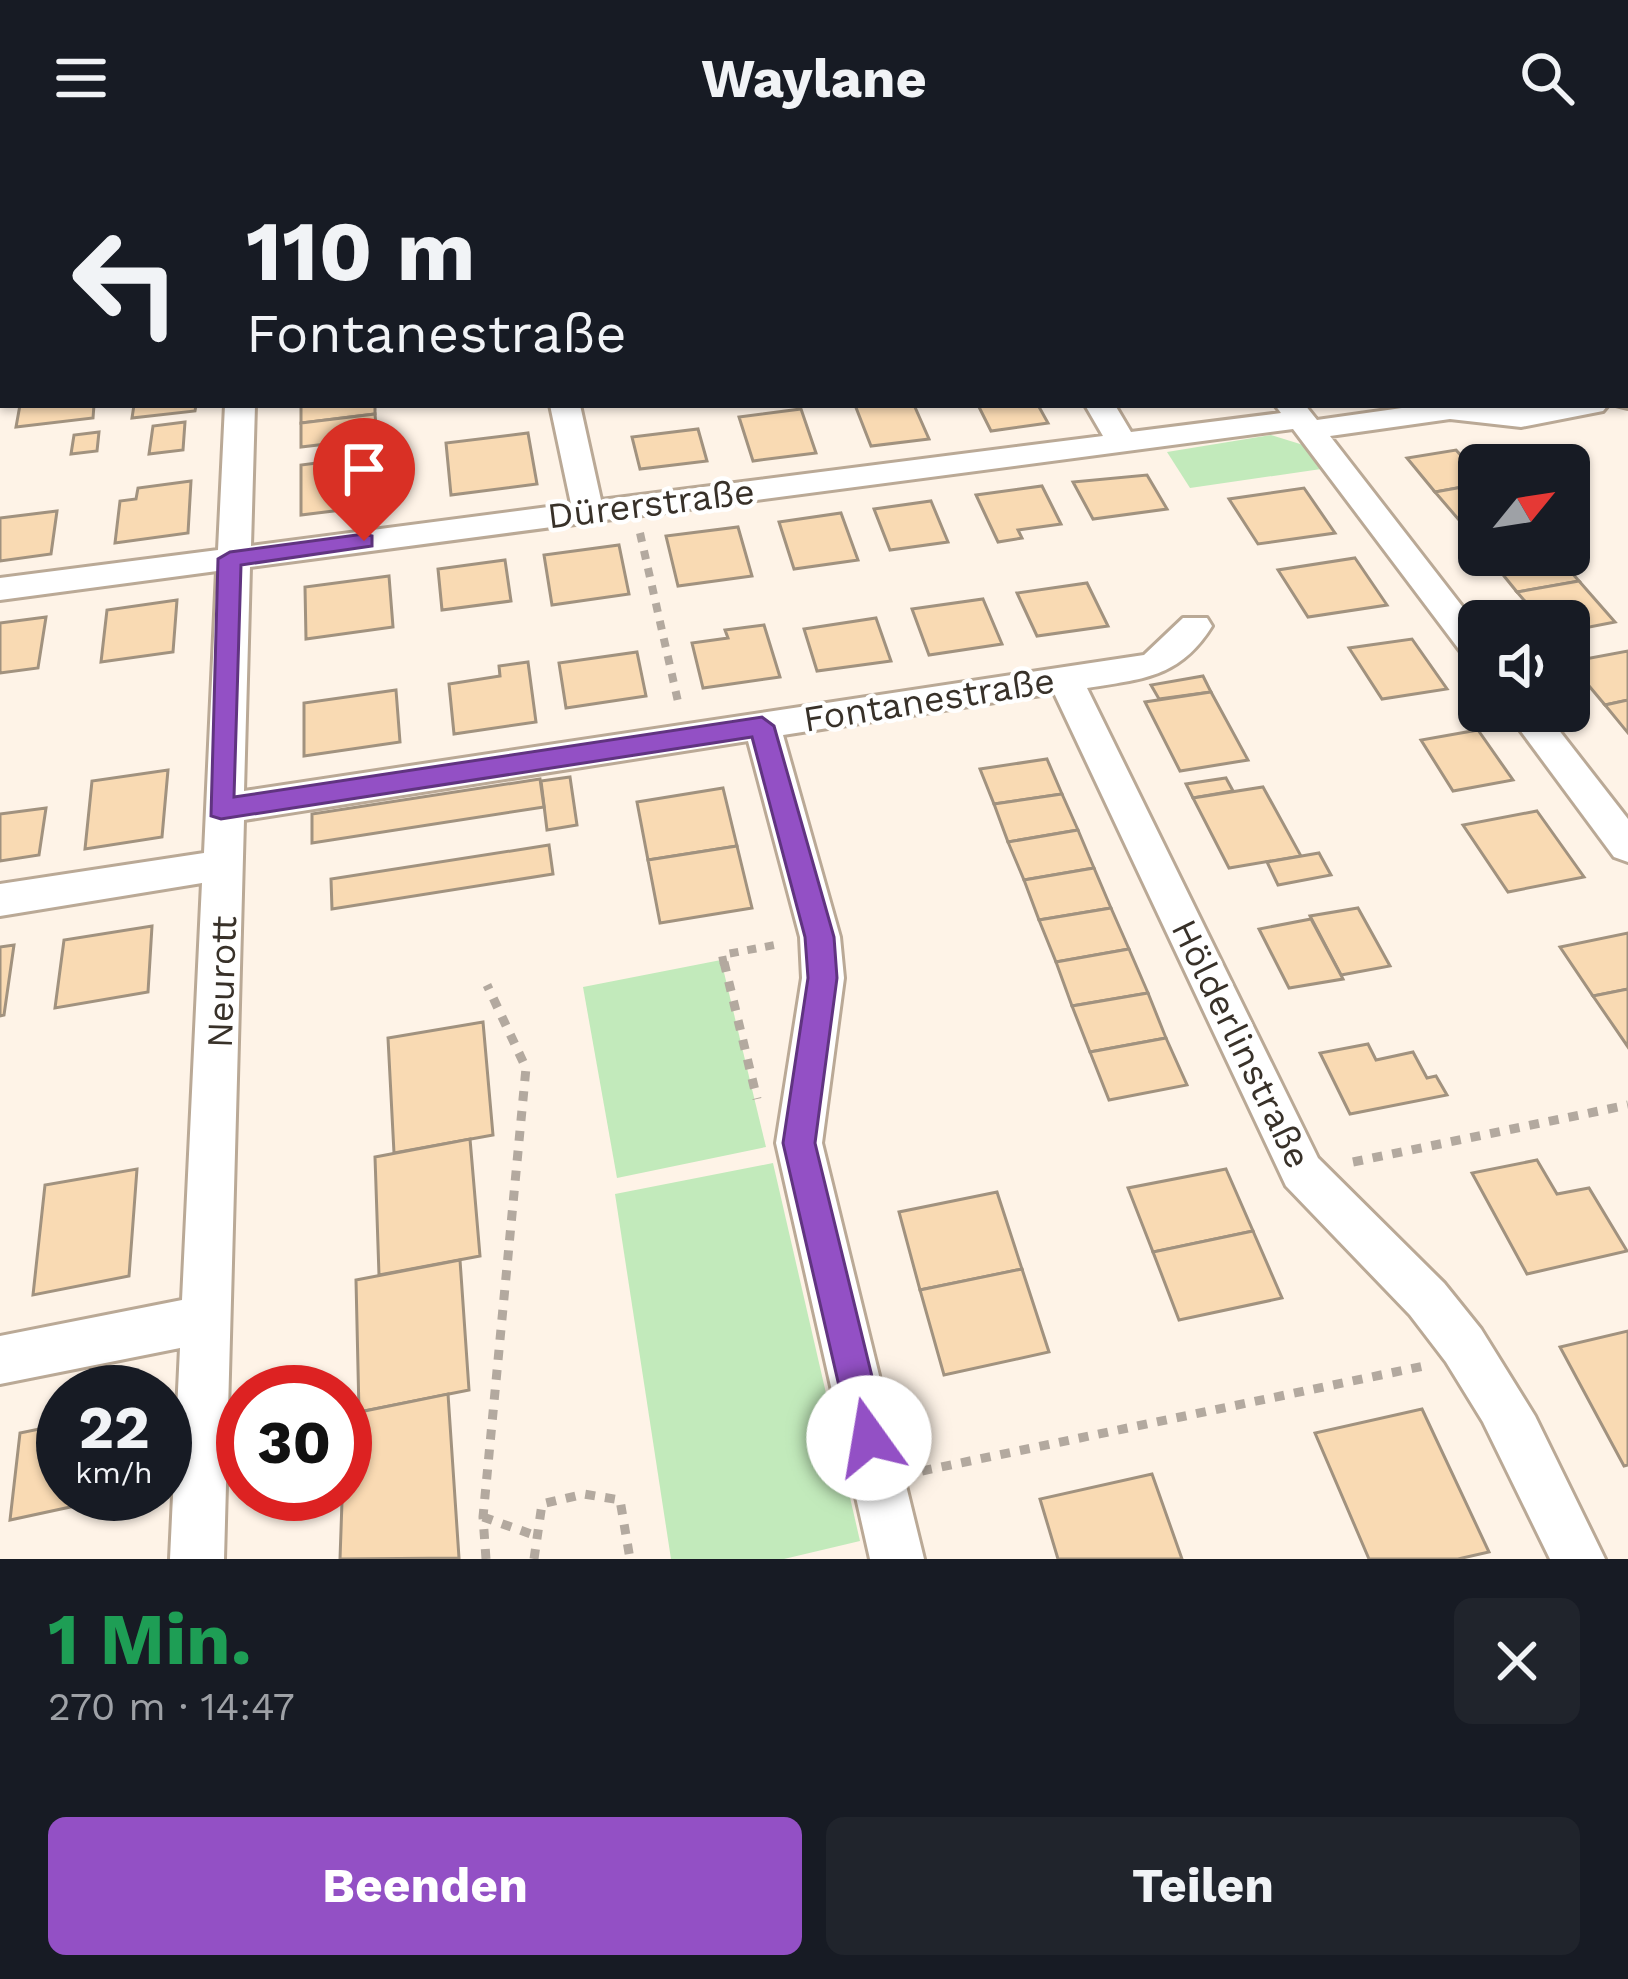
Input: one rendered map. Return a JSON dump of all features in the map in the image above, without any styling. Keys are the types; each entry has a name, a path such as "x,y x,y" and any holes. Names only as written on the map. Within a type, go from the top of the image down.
{"street":[{"name":"Neurott","path":"197,1559 226,864 221,809 230,559 240,408"},
{"path":"566,408 588,512"},
{"path":"1102,408 1122,443"},
{"name":"Dürerstraße","path":"0,589 1300,418 1450,410 1521,418 1576,408"},
{"path":"1300,418 1458,625"},
{"name":"Fontanestraße","path":"221,809 1154,665 1195,626"},
{"name":"Hölderlinstraße","path":"1065,679 1302,1172 1328,1207 1440,1314 1472,1356 1578,1559"},
{"path":"762,726 820,937 823,978 799,1143 897,1559"},
{"path":"1540,732 1628,847"},
{"path":"0,900 226,864"},
{"path":"0,1360 207,1319"}],"path":[{"path":"633,506 686,736"},
{"path":"799,1143 759,1105 722,955 820,937"},
{"path":"486,1559 483,1517 526,1068 488,985"},
{"path":"1302,1172 1628,1105"},
{"path":"879,1480 1472,1356"},
{"path":"535,1559 534,1535 542,1504 584,1494 620,1500 630,1559"},
{"path":"483,1517 534,1535"}],"green space":[{"path":"1271,435 1313,448 1328,468 1190,488 1167,452"},
{"path":"721,960 766,1147 617,1178 583,987"},
{"path":"773,1163 860,1541 784,1559 671,1559 615,1194"}],"building":[{"path":"19,408 94,408 93,418 16,427"},
{"path":"134,408 196,408 195,411 132,418"},
{"path":"301,408 375,408 375,414 301,423"},
{"path":"856,408 915,408 929,439 871,446"},
{"path":"980,408 1040,408 1048,423 991,431"},
{"path":"801,409 816,453 753,461 739,417"},
{"path":"375,414 377,438 301,447 301,423"},
{"path":"185,422 183,450 149,454 153,426"},
{"path":"698,429 707,461 640,469 632,437"},
{"path":"99,432 97,451 71,454 74,435"},
{"path":"528,433 537,484 451,495 446,443"},
{"path":"1456,450 1458,488 1435,492 1407,458"},
{"path":"371,456 374,506 301,515 301,465"},
{"path":"1147,475 1167,509 1093,519 1073,482"},
{"path":"191,481 188,533 115,543 120,501 136,499 138,488"},
{"path":"1042,486 1061,524 1018,530 1022,538 998,542 976,495"},
{"path":"1304,488 1335,533 1258,544 1229,499"},
{"path":"1458,488 1458,519 1435,492"},
{"path":"931,501 948,542 890,550 874,509"},
{"path":"57,511 51,554 0,561 0,518"},
{"path":"841,513 858,560 794,569 779,522"},
{"path":"738,527 752,576 678,586 666,536"},
{"path":"619,545 629,594 552,605 544,555"},
{"path":"1355,558 1387,605 1308,617 1278,570"},
{"path":"505,560 511,601 442,610 438,569"},
{"path":"389,576 393,627 306,639 305,587"},
{"path":"1504,576 1575,576 1579,581 1517,592"},
{"path":"1579,581 1615,622 1590,627 1590,600 1524,600 1517,592"},
{"path":"1087,583 1108,626 1037,636 1017,593"},
{"path":"983,599 1002,644 929,655 912,609"},
{"path":"177,600 173,652 101,662 107,610"},
{"path":"46,617 38,668 0,673 0,623"},
{"path":"876,618 891,661 817,671 804,629"},
{"path":"764,625 780,677 703,688 692,643 728,638 725,630"},
{"path":"1412,639 1447,689 1382,699 1349,648"},
{"path":"1628,651 1628,700 1605,705 1590,687 1590,658"},
{"path":"637,652 646,696 566,708 559,663"},
{"path":"528,662 536,722 454,734 449,684 500,676 499,666"},
{"path":"1203,676 1211,692 1159,699 1151,685"},
{"path":"396,690 400,742 304,756 304,703"},
{"path":"1211,692 1248,760 1180,771 1145,702"},
{"path":"1628,700 1628,733 1605,705"},
{"path":"1479,732 1513,780 1453,791 1421,740"},
{"path":"1047,759 1062,794 994,804 980,769"},
{"path":"168,770 162,837 85,849 92,781"},
{"path":"570,777 577,825 547,830 541,781"},
{"path":"1226,778 1233,791 1193,798 1186,784"},
{"path":"540,779 544,807 312,843 312,814"},
{"path":"1263,787 1301,856 1229,868 1193,798"},
{"path":"723,788 737,846 648,860 637,802"},
{"path":"1062,794 1078,830 1008,842 994,804"},
{"path":"46,808 39,855 0,861 0,814"},
{"path":"1537,811 1584,877 1508,892 1463,825"},
{"path":"1078,830 1094,868 1024,880 1008,842"},
{"path":"549,845 553,874 332,909 331,879"},
{"path":"737,846 752,908 660,923 648,860"},
{"path":"1319,853 1331,875 1278,885 1267,862"},
{"path":"1094,868 1111,908 1039,920 1024,880"},
{"path":"1111,908 1129,949 1056,962 1039,920"},
{"path":"1358,908 1390,966 1341,975 1310,916"},
{"path":"1311,919 1343,979 1289,988 1259,929"},
{"path":"152,926 148,992 55,1008 64,940"},
{"path":"1628,933 1628,989 1593,996 1560,947"},
{"path":"14,945 4,1015 0,1016 0,947"},
{"path":"1129,949 1148,993 1072,1006 1056,962"},
{"path":"1628,989 1628,1047 1593,996"},
{"path":"1148,993 1166,1038 1090,1052 1072,1006"},
{"path":"483,1022 493,1135 394,1153 388,1038"},
{"path":"1166,1038 1187,1085 1109,1100 1090,1052"},
{"path":"1368,1044 1376,1060 1413,1052 1427,1078 1436,1076 1447,1095 1350,1114 1320,1053"},
{"path":"470,1139 480,1256 379,1275 375,1157"},
{"path":"1537,1160 1557,1194 1589,1188 1627,1251 1527,1274 1472,1173"},
{"path":"137,1169 129,1276 33,1295 45,1185"},
{"path":"1226,1169 1253,1231 1153,1252 1128,1188"},
{"path":"997,1192 1022,1269 920,1290 899,1212"},
{"path":"1253,1231 1282,1298 1179,1320 1153,1252"},
{"path":"460,1260 469,1390 372,1409 372,1365 358,1365 356,1280"},
{"path":"1022,1269 1049,1352 944,1375 920,1290"},
{"path":"1628,1331 1628,1465 1624,1466 1560,1347"},
{"path":"448,1394 459,1558 340,1559 341,1521 372,1521 372,1409"},
{"path":"1422,1409 1489,1552 1458,1559 1369,1559 1315,1433"},
{"path":"36,1430 36,1514 10,1520 20,1433"},
{"path":"1152,1474 1182,1559 1058,1559 1040,1499"}],"route":[{"path":"364,541 230,559 221,809 762,726 820,937 823,978 799,1143 869,1438"}]}
